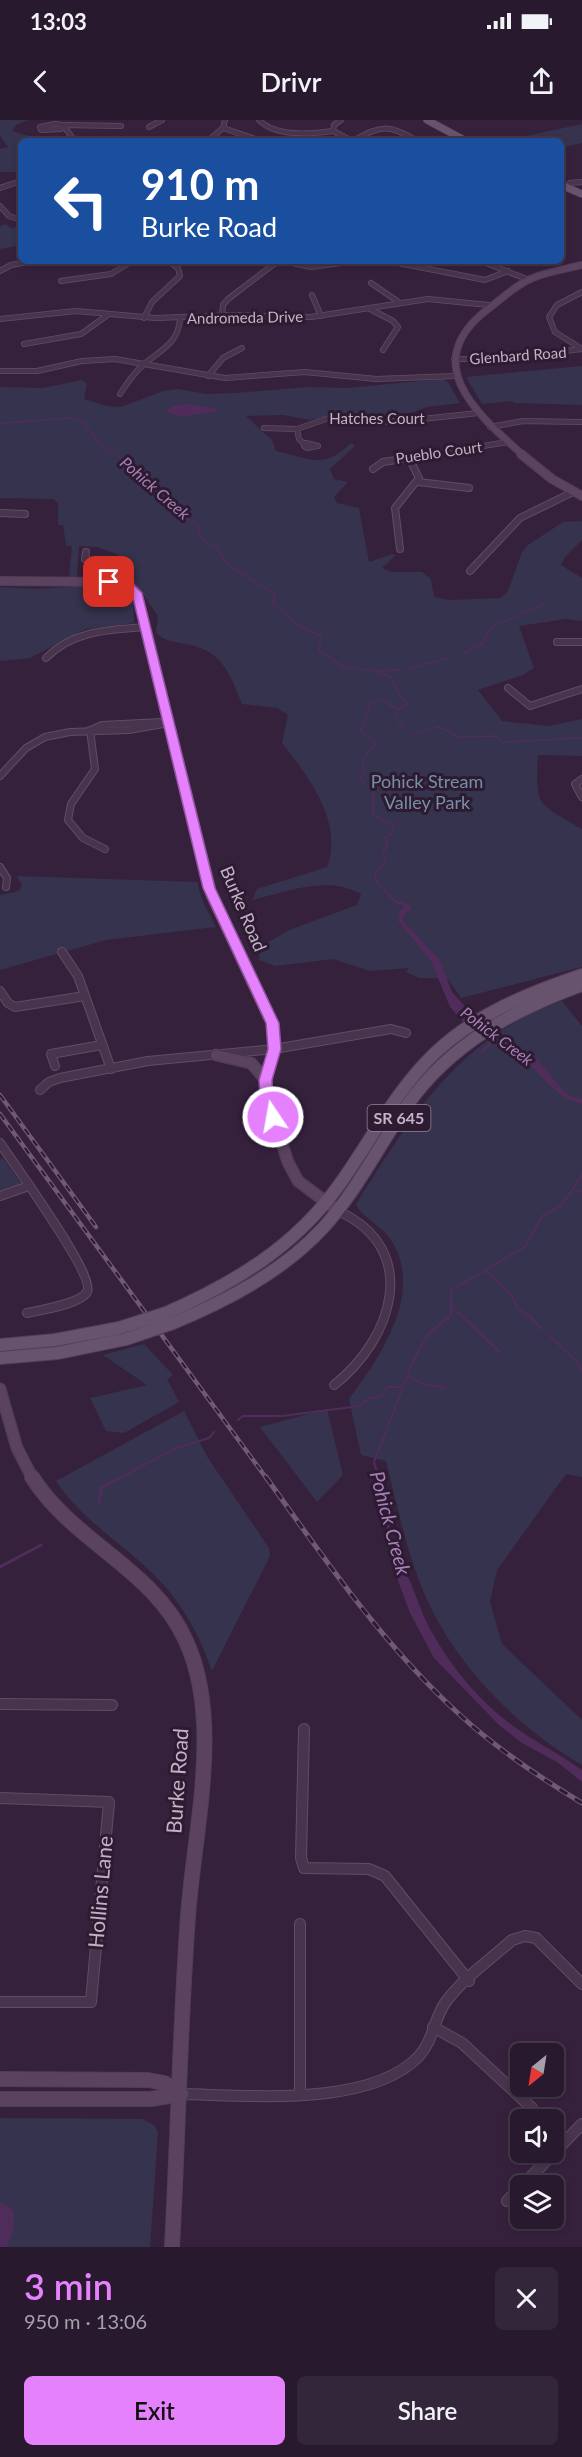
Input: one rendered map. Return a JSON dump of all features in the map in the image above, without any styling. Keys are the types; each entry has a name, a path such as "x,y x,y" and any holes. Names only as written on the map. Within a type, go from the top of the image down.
{"main road":[{"path":"427,120 460,138"},
{"path":"436,120 469,138"},
{"path":"564,186 582,194"},
{"path":"564,191 582,198"},
{"name":"SR 645","path":"0,1358 67,1351 221,1302 275,1270 305,1245 338,1211 420,1087 443,1062 495,1023 577,987 582,975"},
{"name":"SR 645","path":"170,1318 254,1268 292,1238 326,1203 412,1078 435,1053 463,1030 484,1016 528,995 577,987"},
{"name":"SR 645","path":"0,1345 122,1333"}],"street":[{"path":"63,125 61,129 49,131 41,130 40,127 63,125 80,120 102,127 121,126"},
{"path":"149,127 162,120"},
{"path":"211,138 223,128 225,120"},
{"path":"259,120 266,126 303,134 333,131 346,138"},
{"path":"333,131 334,125 339,120"},
{"path":"63,125 73,138"},
{"path":"358,138 376,128 388,126 411,138"},
{"path":"223,128 252,138"},
{"path":"0,189 18,182"},
{"path":"570,183 582,182"},
{"path":"12,183 18,186"},
{"path":"1,208 9,216 18,219"},
{"path":"582,263 526,279 496,303 489,305 462,333 455,348 454,360 455,376 478,413 490,427 547,476 582,496"},
{"path":"0,271 18,264"},
{"path":"61,281 111,274 127,264"},
{"path":"144,318 152,302 180,276 178,268 172,264"},
{"path":"222,316 223,304 228,299 276,264"},
{"path":"296,264 311,267 334,264"},
{"path":"403,264 485,280 508,272"},
{"path":"488,264 526,279"},
{"path":"371,283 400,303"},
{"path":"582,292 557,305 549,317 555,332 582,349"},
{"path":"312,296 321,316"},
{"name":"Andromeda Drive","path":"0,319 60,312 144,318 321,316 400,303 445,299 489,305"},
{"path":"370,309 393,321 398,327 382,350"},
{"path":"24,344 85,334 97,327 109,314"},
{"path":"120,394 136,372 176,339 181,329 180,318"},
{"path":"208,376 223,358 242,348"},
{"name":"Glenbard Road","path":"454,360 496,359 582,349"},
{"path":"0,371 37,371 103,359 146,363 208,376 244,378 305,372 376,379 455,376"},
{"name":"Hatches Court","path":"297,429 329,418 394,421 478,413"},
{"path":"490,427 531,421 582,422"},
{"path":"264,428 297,429 299,439 304,444"},
{"name":"Pueblo Court","path":"372,469 383,462 508,442"},
{"path":"400,549 395,508 418,482 418,472 409,458"},
{"path":"418,482 469,488"},
{"path":"470,571 515,521 573,492"},
{"path":"0,513 25,514"},
{"path":"86,552 86,559 102,564 99,582"},
{"name":"Burke Road","path":"0,581 123,583 133,588 141,604 209,888 272,1023 274,1049 266,1080 267,1099 288,1162 303,1187 338,1211 361,1223 375,1235 383,1252 390,1287 386,1316 374,1344 358,1367 334,1385"},
{"path":"46,658 57,646 76,637 146,627"},
{"path":"557,642 582,642"},
{"path":"508,688 530,706 582,689"},
{"path":"0,776 23,750 36,741 67,732 151,728 169,723"},
{"path":"90,730 95,769 71,804 68,817 77,833 91,844 105,849"},
{"path":"582,779 575,784 574,788 582,797"},
{"path":"0,867 7,878 6,887"},
{"path":"62,952 78,976 111,1069"},
{"path":"0,991 8,1003 15,1008 85,996"},
{"path":"40,1090 60,1078 148,1061 274,1049 392,1029 406,1032"},
{"path":"55,1066 51,1054 102,1045"},
{"path":"216,1055 238,1057 251,1062 266,1080"},
{"path":"0,1143 63,1236 85,1271 89,1282 87,1292 72,1303 27,1313"},
{"path":"0,1196 29,1186"},
{"name":"Burke Road","path":"0,1389 17,1448 33,1480 62,1513 133,1570 155,1592 178,1624 199,1679 204,1725 187,1934 181,2094 171,2247"},
{"path":"0,1704 112,1705"},
{"path":"304,1729 301,1858 304,1868 369,1869 385,1876 469,1981"},
{"name":"Hollins Lane","path":"0,1798 109,1802 91,2002 0,2002"},
{"path":"300,1924 300,2093"},
{"path":"0,2099 151,2099 181,2094 336,2091 391,2076 420,2055 447,1999 512,1940 525,1936 536,1938 582,1984"},
{"path":"433,2027 462,2043 532,2108"},
{"path":"0,2079 148,2080 164,2083 181,2094"},
{"path":"532,2175 582,2124"},
{"path":"507,2201 510,2198"}],"green space":[{"path":"0,120 28,120 16,125 12,131 35,138 18,138 18,172 0,172 0,149 8,147 0,136"},
{"path":"582,124 582,143 564,147 564,138 516,138"},
{"path":"6,224 10,228 18,227 18,246 0,249 0,226"},
{"path":"582,366 582,405 514,403 512,401 482,404 466,377"},
{"name":"Pohick Stream Valley Park","path":"442,379 448,382 460,403 427,407 411,413 365,417 335,415 310,420 283,415 246,416 272,440 276,451 307,459 323,460 341,452 351,443 355,446 330,469 334,479 348,482 334,497 337,503 359,508 369,562 392,554 396,555 382,568 391,572 422,572 431,579 434,597 449,600 501,598 508,591 522,552 528,545 563,522 582,521 582,540 565,557 561,565 582,578 582,621 566,619 519,626 534,668 523,675 478,690 502,721 548,726 582,719 582,756 538,755 537,786 542,802 548,808 582,829 582,967 461,998 447,978 419,978 406,972 409,968 370,971 333,959 275,966 259,960 260,947 289,930 357,905 361,894 348,888 321,885 252,900 257,889 327,867 331,850 331,833 321,800 282,743 288,715 277,708 242,704 230,676 219,660 202,649 168,640 156,633 158,616 136,584 126,577 119,555 97,547 79,546 77,577 69,577 72,546 66,546 63,525 58,525 58,503 53,499 0,498 0,387 43,388 82,380 87,384 84,399 107,406 121,407 163,391 178,389 206,394 236,393 308,387 347,388"},
{"path":"91,585 133,599 134,623 86,629 30,658 0,661 0,587 39,589"},
{"path":"17,876 197,882 202,900 216,927 106,940 0,970 0,895 19,891 22,885"},
{"path":"562,1001 582,1026 582,1477 566,1474 497,1570 490,1602 502,1644 582,1720 582,1765 531,1730 507,1709 464,1662 446,1636 431,1608 414,1566 386,1461 361,1455 349,1399 385,1344 401,1303 403,1281 400,1260 391,1240 356,1204 418,1111 466,1058 494,1035 526,1016"},
{"path":"3,1158 23,1186 0,1193 0,1159"},
{"path":"144,1344 173,1375 167,1379 179,1402 124,1433 106,1431 90,1398 147,1385 103,1355"},
{"path":"327,1409 343,1475 317,1502 260,1427"},
{"path":"184,1411 208,1458 269,1548 270,1556 212,1671 190,1622 168,1590 146,1567 80,1510 56,1481"},
{"path":"0,2118 142,2119 154,2125 158,2132 150,2247 0,2247"}],"water":[{"path":"187,404 215,408 217,411 182,417 166,412 173,406"},
{"path":"391,898 409,904 411,909 404,915 403,921 440,960 452,992 471,1013 538,1060 562,1089 570,1096 582,1099 582,1104 557,1092 530,1064 508,1049 493,1044 476,1057 491,1040 463,1022 450,1007 431,961 398,921 400,911 405,906 395,903"},
{"path":"394,1554 406,1573 428,1626 460,1675 504,1719 582,1770 582,1782 557,1762 522,1743 499,1725 434,1658 410,1613 393,1567"},
{"path":"0,2202 13,2210 14,2215 13,2229 7,2247 0,2247"}],"waterway":[{"name":"Pohick Creek","path":"0,423 73,418 83,422 100,443 126,462 160,497 185,518 198,524 198,531 202,539 215,547 227,563 274,592 274,604 295,623 321,636 319,651 344,667 376,671 392,678 397,691 408,704 398,709 380,699 370,704 361,731 376,745 363,758 364,771 360,780 373,789 373,815 394,826 393,833 385,838 388,843 383,854 385,863 375,873 377,883 393,899"},
{"path":"464,653 482,644 492,627 545,603"},
{"path":"410,669 451,657"},
{"path":"378,671 399,670"},
{"path":"397,710 394,716 405,729"},
{"path":"412,734 439,727 460,737 496,736 502,742 582,738"},
{"name":"Pohick Creek","path":"485,1270 525,1247 542,1216 561,1206 582,1175"},
{"path":"573,1189 582,1192"},
{"name":"Pohick Creek","path":"379,1479 374,1462 413,1362 428,1334 451,1315 451,1290 485,1270"},
{"path":"485,1270 510,1293 518,1309 530,1316 542,1330"},
{"path":"452,1307 500,1352"},
{"path":"549,1335 577,1362 582,1371"},
{"path":"409,1376 422,1384 445,1388"},
{"path":"238,1420 243,1416 282,1416 360,1406 369,1398 382,1396 387,1387 402,1387"},
{"path":"118,1479 174,1449 209,1438 214,1432"},
{"path":"99,1502 101,1488 121,1477"},
{"name":"Pohick Creek","path":"378,1477 394,1556"},
{"path":"0,1567 41,1545"}],"railway":[{"path":"0,1095 96,1227"},
{"path":"0,1114 267,1479"},
{"path":"266,1477 357,1601 432,1688 460,1715 504,1751 582,1803"}],"route":[{"path":"109,582 131,586 137,593 164,695 184,790 209,888 264,1001 272,1023 274,1049 266,1080 267,1099 273,1117"}]}
